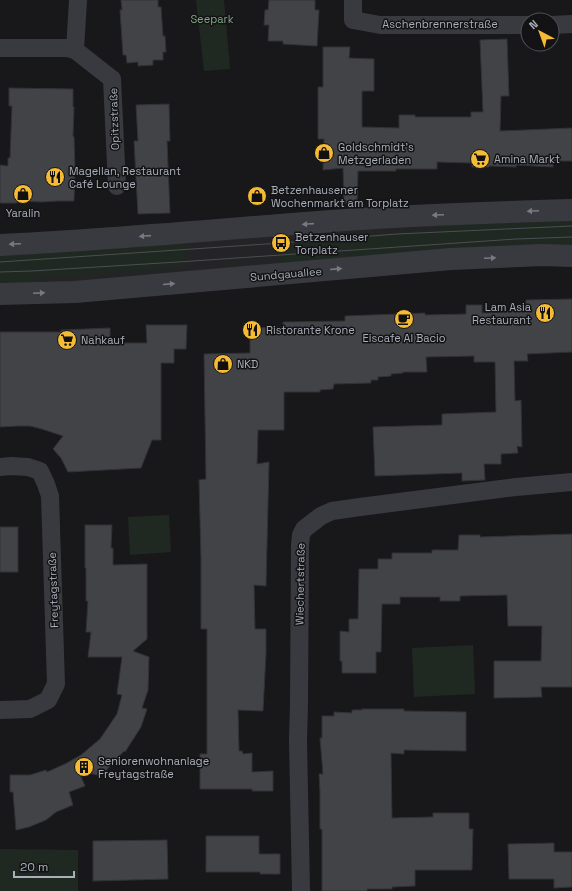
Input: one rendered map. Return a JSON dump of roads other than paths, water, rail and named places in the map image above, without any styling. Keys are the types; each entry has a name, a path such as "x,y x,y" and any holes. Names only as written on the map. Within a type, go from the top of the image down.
{"street":[{"path":"0,48 68,48 75,50 78,0"},
{"name":"Aschenbrennerstraße","path":"353,0 353,20 380,25 520,25"},
{"path":"560,24 572,24"},
{"name":"Opitzstraße","path":"75,50 112,79 117,186"},
{"path":"0,245 383,218 572,210"},
{"name":"Sundgauallee","path":"0,294 75,292 451,260 543,255 572,256"},
{"name":"Freytagstraße","path":"0,467 28,467 40,472 50,496 56,684 48,700 30,709 0,710"},
{"name":"Wiechertstraße","path":"301,891 298,741 300,545 301,535 304,529 321,516 332,511 516,487 572,482"}],"tram line":[{"path":"0,262 397,234 572,226"},
{"path":"0,272 178,262 516,239 572,237"}],"place":[{"name":"Goldschmidt's Metzgerladen","path":"324,153"},
{"name":"Amina Markt","path":"480,159"},
{"name":"Magellan, Restaurant Café Lounge","path":"55,177"},
{"name":"Yaralin","path":"23,194"},
{"name":"Betzenhausener Wochenmarkt am Torplatz","path":"257,196"},
{"name":"Betzenhauser Torplatz","path":"281,243"},
{"name":"Lam Asia Restaurant","path":"545,313"},
{"name":"Eiscafe Al Bacio","path":"404,319"},
{"name":"Ristorante Krone","path":"252,330"},
{"name":"Nahkauf","path":"67,340"},
{"name":"NKD","path":"223,364"},
{"name":"Seniorenwohnanlage Freytagstraße","path":"84,767"}],"park label":[{"name":"Seepark","path":"212,19"}]}
